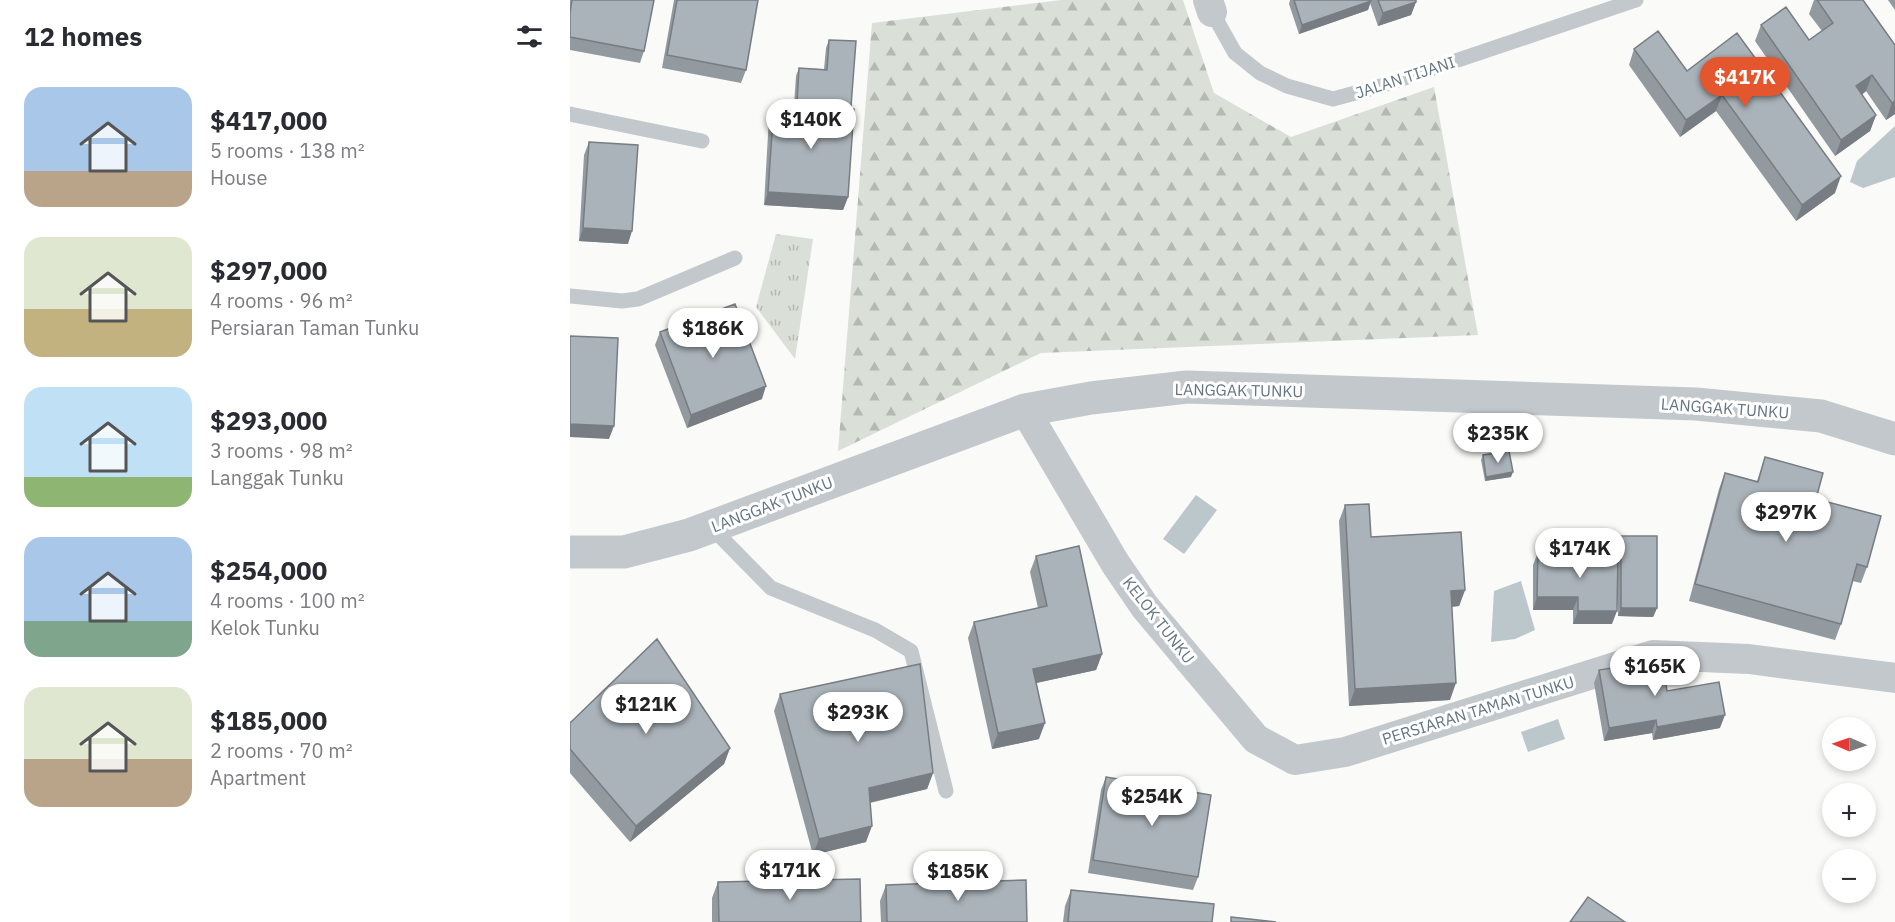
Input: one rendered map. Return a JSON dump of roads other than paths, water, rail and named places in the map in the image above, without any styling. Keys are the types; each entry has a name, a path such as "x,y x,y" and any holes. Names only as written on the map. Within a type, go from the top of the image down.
{"street":[{"name":"LANGGAK TUNKU","path":"570,552 624,552 657,545 1025,410 1091,398 1187,387 1696,404 1821,416 1895,439"},
{"name":"KELOK TUNKU","path":"1025,410 1115,563 1145,607 1256,740 1295,760 1346,752"},
{"name":"PERSIARAN TAMAN TUNKU","path":"1346,752 1653,655 1749,659 1895,678"}],"lane":[{"name":"JALAN TIJANI","path":"1210,6 1235,53 1260,73 1287,86 1333,99 1381,86 1636,0"},
{"path":"570,114 702,141"},
{"path":"570,296 622,301 638,299 735,258"},
{"path":"711,527 771,588 875,630 911,651 946,790"}]}
